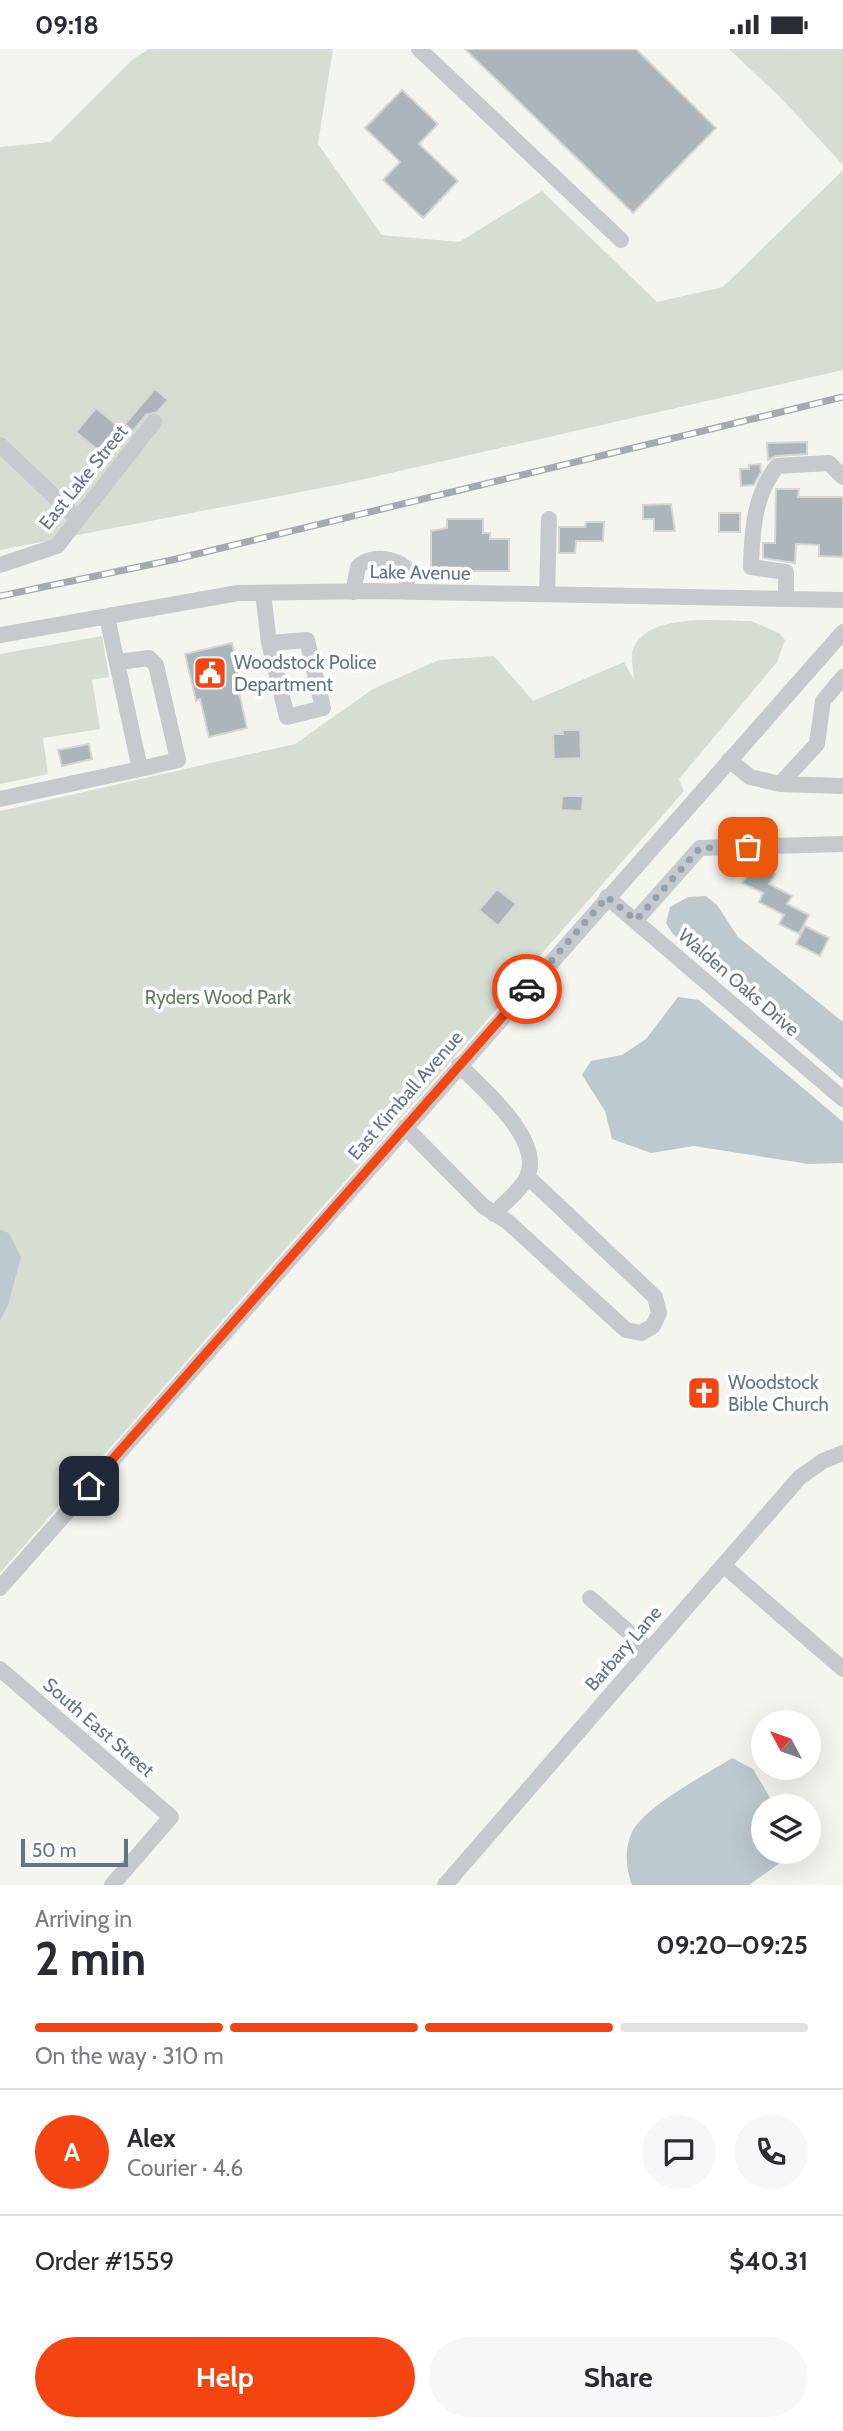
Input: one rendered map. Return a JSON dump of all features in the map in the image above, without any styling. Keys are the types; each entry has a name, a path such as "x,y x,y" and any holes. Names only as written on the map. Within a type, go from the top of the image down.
{"street":[{"path":"419,49 621,240"},
{"name":"East Lake Street","path":"0,565 57,546 154,422"},
{"path":"0,445 78,519"},
{"path":"786,599 786,572 751,567 752,533 766,479 778,466 829,463 843,477"},
{"path":"547,594 549,519"},
{"path":"354,593 358,567 370,559 398,561 407,569 407,592"},
{"name":"Lake Avenue","path":"0,635 238,593 407,592 843,600"},
{"path":"263,593 269,643 287,717 323,708 307,640 269,643"},
{"path":"107,617 141,769"},
{"name":"East Kimball Avenue","path":"0,1588 843,632"},
{"path":"0,799 178,760 156,665 149,658 118,662"},
{"path":"780,784 817,744 823,701 843,677"},
{"path":"729,760 750,777 780,784 843,786"},
{"path":"636,920 700,848 843,844"},
{"name":"Walden Oaks Drive","path":"607,897 843,1099"},
{"path":"459,1065 513,1122 525,1140 529,1152 527,1177 494,1215"},
{"path":"405,1127 494,1215 508,1222 626,1330 641,1333 653,1327 659,1313 655,1297 527,1177"},
{"name":"Barbary Lane","path":"444,1885 800,1477 823,1461 843,1453"},
{"path":"723,1565 843,1669"},
{"path":"590,1598 649,1650"},
{"name":"South East Street","path":"0,1669 171,1817 112,1885"}],"green space":[{"path":"149,49 333,49 318,144 382,235 459,242 542,191 657,302 723,287 843,170 843,370 347,483 0,550 0,147 50,142 133,59"},
{"path":"729,49 843,49 843,165 780,97"},
{"name":"Ryders Wood Park","path":"702,620 751,621 779,633 785,640 777,662 679,779 684,791 522,976 524,978 0,1573 0,811 295,744 373,689 439,660 494,656 533,701 624,662 634,680 632,653 639,640 650,630 666,624"},
{"path":"102,636 109,677 92,680 100,729 43,738 48,774 0,784 0,654"}],"shaded area":[{"path":"706,896 717,905 738,937 843,1022 843,1080 673,934 666,923 670,907 688,897"},
{"path":"678,997 699,1000 843,1122 843,1163 809,1164 694,1146 651,1153 612,1139 605,1111 582,1075 591,1061 622,1055 646,1039"},
{"path":"0,1230 9,1233 21,1257 8,1305 0,1321"},
{"path":"732,1758 751,1768 751,1780 760,1780 768,1794 751,1794 751,1864 778,1864 749,1885 632,1885 627,1852 632,1832 639,1822 663,1801"}],"building":[{"path":"465,49 636,49 716,128 633,213"},
{"path":"402,90 438,124 419,144 458,181 423,218 383,180 400,162 365,128"},
{"path":"155,389 168,400 157,412 146,415 133,431 125,424"},
{"path":"96,408 118,426 98,450 76,432"},
{"path":"807,442 807,454 776,456 768,460 767,443"},
{"path":"760,464 761,472 754,485 741,486 740,469 749,469 749,465"},
{"path":"776,489 799,489 798,497 843,497 843,557 819,556 819,545 796,544 795,563 763,558 763,543 775,543"},
{"path":"671,504 675,531 654,531 654,519 643,519 643,505"},
{"path":"719,513 740,513 740,532 719,532"},
{"path":"447,519 483,519 483,533 490,533 490,539 509,539 509,571 431,571 431,531 447,528"},
{"path":"586,522 604,522 603,541 576,541 575,553 559,553 559,527 585,527"},
{"name":"Woodstock Police Department","path":"232,643 243,689 239,692 247,728 209,737 200,699 196,701 185,654"},
{"path":"562,730 580,730 581,758 554,759 553,734 563,734"},
{"path":"89,744 92,759 62,766 58,750"},
{"path":"562,796 583,796 582,811 561,810"},
{"path":"756,865 775,874 769,884 792,896 787,904 809,915 799,934 779,924 784,915 759,902 763,893 742,883"},
{"path":"497,889 516,904 498,926 479,910"},
{"path":"805,926 829,938 820,956 796,944"}],"railway":[{"path":"0,596 172,560 843,397"}],"way so far":[{"path":"527,989 607,897 636,920 700,848 748,847"}],"place":[{"name":"Woodstock Police Department","path":"210,673"},
{"name":"Woodstock Bible Church","path":"704,1393"}],"route":[{"path":"89,1486 527,989"}]}
